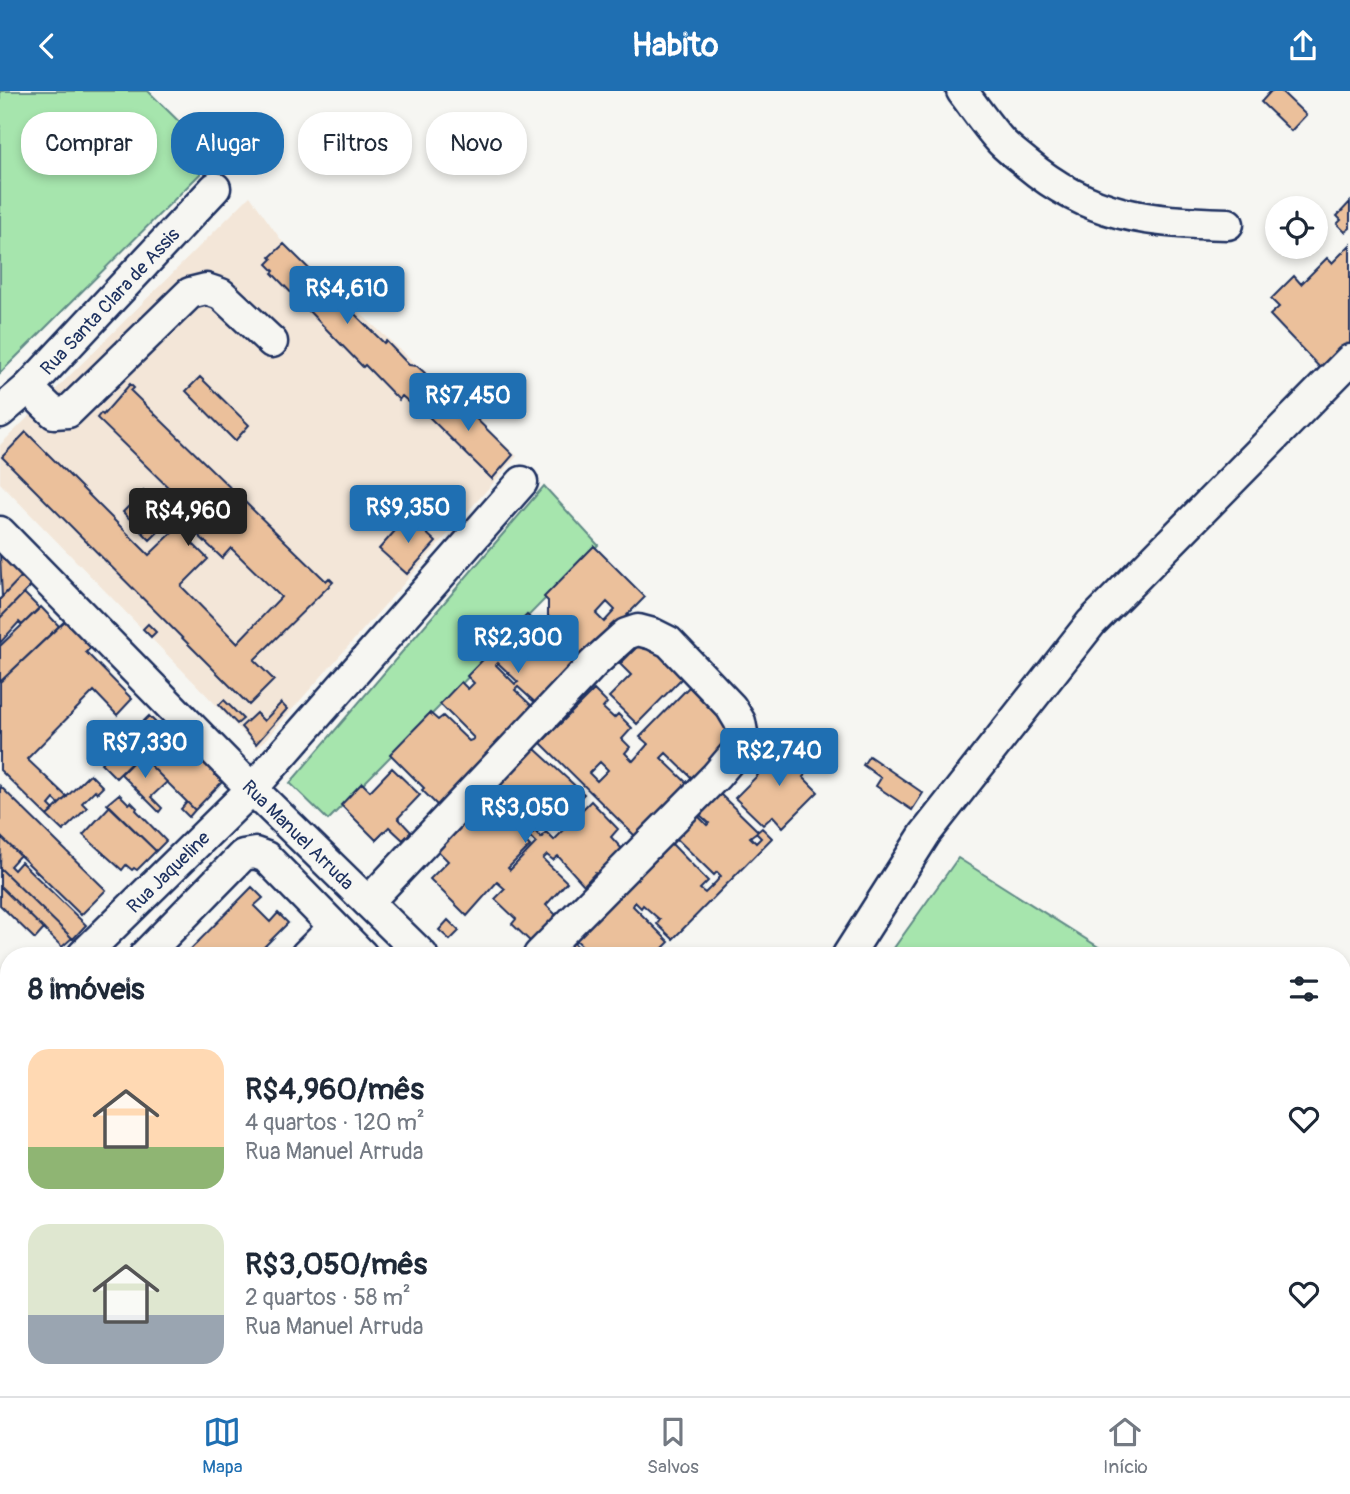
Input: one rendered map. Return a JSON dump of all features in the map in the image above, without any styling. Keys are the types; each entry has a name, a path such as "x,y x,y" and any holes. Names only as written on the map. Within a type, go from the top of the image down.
{"street":[{"path":"962,91 999,140 1048,181 1094,206 1131,216 1176,223 1228,224"},
{"name":"Rua Santa Clara de Assis","path":"0,412 28,388 215,188"},
{"path":"28,388 54,413 68,412 190,293 206,289 221,294 272,342"},
{"path":"853,947 925,834 1091,623 1350,360"},
{"name":"Rua Jaqueline","path":"91,947 252,789 522,482"},
{"name":"Rua Manuel Arruda","path":"0,532 252,789 414,947"},
{"path":"368,902 594,663 626,634 638,630 653,634 669,642 731,708 740,722 744,743 716,776 547,947"},
{"path":"153,947 243,855 255,853 266,857 354,947"},
{"path":"314,947 334,927"}],"shaded area":[{"path":"250,196 284,244 517,456 258,748 0,483 0,445"}],"green space":[{"path":"0,91 148,91 171,114 171,175 199,175 0,373"},
{"path":"544,486 598,545 328,820 290,783"},
{"path":"958,858 1098,947 895,947"}],"building":[{"path":"1271,91 1281,91 1306,115 1291,131 1261,102"},
{"path":"1350,202 1350,228 1345,232 1337,224 1341,220 1337,216"},
{"path":"284,244 384,343 386,341 409,365 417,366 425,373 418,380 425,387 410,403 402,396 399,400 365,365 363,367 272,273 274,271 267,264 272,259 270,257"},
{"path":"1350,245 1350,348 1325,373 1270,315 1279,307 1271,299 1294,276 1301,284 1326,259 1332,263"},
{"path":"200,377 249,425 235,441 186,391"},
{"path":"130,384 134,388 131,391 326,581 329,578 333,582 254,660 274,680 249,705 2,457 26,432 149,555 174,531 167,523 150,540 123,512 144,491 168,514 170,512 163,505 174,493 97,418 101,413 103,415","holes":["197,534 222,558 231,548 281,597 237,643 181,586 208,559 190,541"]},
{"path":"445,388 513,455 492,479 423,411"},
{"path":"408,516 436,542 407,574 379,549"},
{"path":"594,546 645,597 538,705 518,687 515,690 533,707 438,806 390,754 430,713 438,720 443,716 469,741 474,738 440,704 461,682 468,689 474,683 467,676 527,615 536,624 541,619 551,628 555,623 548,616 548,601 544,597","holes":["607,602 615,610 604,622 596,614","498,663 518,682 515,684 496,665"]},
{"path":"3,553 24,574 2,597 0,555"},
{"path":"24,574 33,584 0,618 0,599"},
{"path":"24,593 39,608 22,625 19,622 0,643 0,618"},
{"path":"41,607 59,626 0,682 0,646"},
{"path":"66,620 93,646 86,652 132,699 117,715 94,691 27,759 67,797 59,804 54,799 49,805 54,810 47,816 0,770 0,682"},
{"path":"148,624 156,632 151,637 143,629"},
{"path":"647,637 685,675 637,724 609,697 631,675 620,664"},
{"path":"689,687 737,735 693,779 666,753 661,758 688,784 636,837 541,743 594,690 607,703 603,708 614,718 618,714 632,728 622,739 630,747 625,753 633,761 648,744 640,737","holes":["600,762 608,770 597,781 589,773"]},
{"path":"224,700 243,719 237,724 219,705"},
{"path":"281,703 287,709 256,744 241,727 256,713 264,721"},
{"path":"149,716 164,731 116,778 101,763"},
{"path":"170,726 223,781 195,810 140,755"},
{"path":"792,744 814,766 803,777 818,792 783,827 773,816 763,825 735,798 758,775 754,770 765,759 771,765"},
{"path":"535,749 584,794 569,809 576,816 591,801 618,829 611,837 623,850 584,885 558,856 553,860 547,855 543,859 567,882 546,905 558,917 532,943 512,924 516,919 495,899 505,889 497,882 467,916 430,879 448,861 435,848","holes":["507,804 532,829 541,821 550,829 563,816 570,824 554,840 546,832 541,838 535,831 529,836 536,843 510,870 508,868 530,846 523,839 528,835 504,811"]},
{"path":"140,755 167,782 151,797 162,808 159,812 121,774"},
{"path":"869,756 923,793 912,810 876,786 881,778 863,765"},
{"path":"392,768 420,795 398,818 411,832 403,840 389,827 376,840 341,805 362,783 370,791"},
{"path":"90,774 103,787 97,793 95,790 82,803 87,808 63,831 47,816"},
{"path":"0,786 106,890 81,915 0,836"},
{"path":"719,793 758,831 750,837 756,843 761,838 756,833 762,828 772,838 673,939 657,924 660,920 643,905 641,908 635,902 633,906 669,942 664,947 584,947 574,938 670,842 708,881 700,889 705,893 721,876 717,872 714,875 675,837 697,815 707,825 709,823 699,814"},
{"path":"119,794 137,808 166,841 156,851 107,804"},
{"path":"187,802 195,810 189,817 181,809"},
{"path":"110,806 156,851 137,870 126,865 122,870 83,835"},
{"path":"1,837 20,855 10,866 14,870 21,862 86,925 73,939 0,868"},
{"path":"0,868 72,938 62,947 0,886"},
{"path":"0,886 44,929 35,939 0,905"},
{"path":"252,887 263,898 254,906 270,922 278,913 288,923 264,947 193,947"},
{"path":"448,920 459,931 450,940 439,930"},
{"path":"572,941 578,947 566,947"}]}
